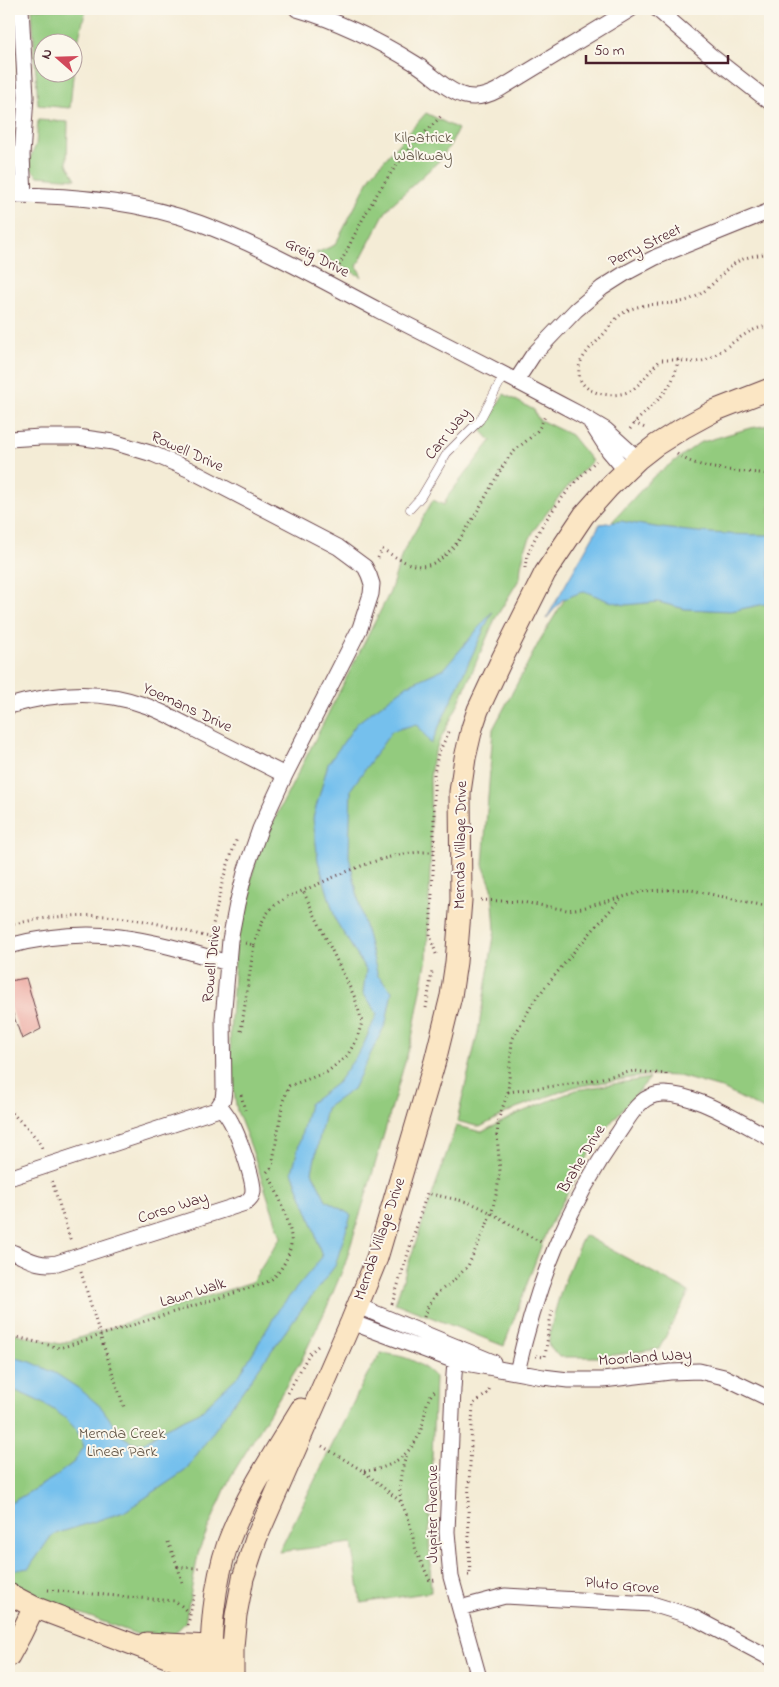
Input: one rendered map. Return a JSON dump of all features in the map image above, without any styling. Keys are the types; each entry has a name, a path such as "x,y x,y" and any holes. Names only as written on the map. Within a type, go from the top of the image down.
{"street":[{"path":"15,195 22,154 26,97 21,9"},
{"path":"297,9 347,27 386,46 453,90 472,98 489,95 498,90 631,9"},
{"path":"657,9 710,55 770,102"},
{"name":"Greig Drive","path":"15,195 88,198 126,204 166,213 239,239 515,380 589,420 606,430 615,446 632,465"},
{"name":"Perry Street","path":"515,380 550,337 576,310 602,288 656,257 770,211"},
{"name":"Mernda Village Drive","path":"210,1663 219,1579 228,1544 263,1471 328,1349 355,1314 377,1258 435,1062 451,996 457,953 461,900 460,792 472,728 485,693 545,573 584,516 632,465 668,438 716,410 770,389"},
{"name":"Rowell Drive","path":"9,439 41,437 77,438 113,442 153,454 188,469 338,547 365,567 372,584 371,594 360,628 285,775 260,829 246,869 230,940 223,1019 224,1090 220,1106"},
{"name":"Yoemans Drive","path":"9,706 41,698 69,694 96,695 122,699 145,705 285,775"},
{"path":"9,946 31,940 66,935 97,934 153,942 228,963"},
{"path":"669,1093 706,1104 770,1138"},
{"name":"Brahe Drive","path":"517,1372 526,1330 554,1247 591,1175 632,1114 644,1100 654,1095 669,1093"},
{"path":"9,1178 216,1110 220,1106"},
{"name":"Corso Way","path":"9,1251 38,1264 47,1265 77,1258 246,1203 252,1198 253,1191 250,1176 236,1133 226,1113 220,1106"},
{"name":"Moorland Way","path":"355,1314 457,1354 517,1372 568,1380 603,1380 670,1372 699,1371 724,1378 770,1399"},
{"name":"Mernda Village Drive","path":"233,1678 236,1615 243,1578 328,1349"},
{"name":"Jupiter Avenue","path":"457,1354 447,1532 451,1577 479,1678"},
{"path":"9,1594 36,1598 124,1642 185,1664 210,1663 233,1657"},
{"name":"Pluto Grove","path":"460,1608 505,1596 652,1604 691,1616 770,1658"},
{"path":"9,1656 22,1634 36,1598"},
{"path":"124,1642 186,1645 210,1663"}],"lane":[{"name":"Carr Way","path":"410,509 421,497 447,453 480,420 515,380"}],"path":[{"path":"329,284 370,205 382,186 397,165 443,114"},
{"path":"770,255 749,257 737,262 712,285 692,299 647,304 623,313 588,350 578,369 579,377 586,387 592,391 604,395 620,394 630,391 641,382 661,360 692,362 705,360 762,326 770,326"},
{"path":"524,571 532,541 545,520 595,462 615,446 668,387 674,376 678,360"},
{"path":"634,423 642,428 658,425 678,456 692,462 732,471 769,473 770,459"},
{"path":"434,962 436,954 430,935 434,852 434,774 438,754 452,727"},
{"path":"254,945 266,913 276,903 378,860 418,852 434,852"},
{"path":"522,902 567,910 582,908 645,891 688,889 770,907"},
{"name":"Lawn Walk","path":"9,1335 60,1348 256,1286 272,1279 282,1268 291,1238 284,1214 267,1172 272,1167 283,1101 289,1086 327,1072 347,1056 357,1039 362,1022 346,976 303,891"},
{"path":"424,1317 427,1308 437,1293 452,1282 468,1266 491,1215 498,1191 500,1171 497,1135 499,1118 508,1092 512,1040 534,1001 622,897"},
{"path":"424,1013 433,971"},
{"path":"508,1092 578,1083 634,1071 666,1074 669,1093"},
{"path":"9,1110 40,1142 124,1407"},
{"path":"400,1307 391,1304 412,1245 427,1193 474,1205 522,1232 554,1247"},
{"path":"521,1352 545,1357 555,1303"},
{"path":"416,1314 432,1320"},
{"path":"285,1397 309,1354 328,1349"},
{"path":"401,1502 400,1472 407,1453 422,1427 431,1394 435,1390 454,1389"},
{"path":"363,1471 373,1471 387,1466 407,1453"},
{"path":"168,1542 182,1582"},
{"path":"198,1577 202,1562"},
{"path":"178,1567 201,1568"},
{"path":"186,1645 189,1614 196,1586"},
{"path":"36,1598 175,1601 189,1614"}],"green space":[{"path":"32,9 86,9 80,32 33,32"},
{"path":"37,82 72,82 70,108 38,105"},
{"name":"Kilpatrick Walkway","path":"426,113 458,129 440,160 390,206 383,216 357,266 362,277 316,253 335,245 372,174"},
{"path":"38,120 68,122 67,164 76,179 38,176 30,168 30,158 36,145"},
{"name":"Mernda Creek Linear Park","path":"504,394 534,410 538,419 571,435 592,461 561,494 534,530 525,549 520,578 495,619 432,760 430,779 431,842 427,958 412,1038 345,1264 300,1363 230,1478 199,1550 185,1623 172,1636 142,1636 27,1594 9,1581 9,1332 60,1344 252,1282 281,1237 237,1111 231,1074 230,1032 236,947 241,917 256,860 266,836 390,592 402,554 433,500 444,505 448,496 491,441 481,430"},
{"path":"770,425 770,1113 721,1088 679,1076 650,1075 574,1087 516,1108 480,1127 457,1121 478,1032 495,930 492,888 483,865 493,729 540,640 611,523 653,477 699,443 750,428"},
{"path":"650,1078 599,1136 547,1230 504,1346 395,1303 456,1126 482,1132 517,1114 576,1090"},
{"path":"584,1235 689,1292 659,1349 599,1357 559,1357 548,1344 562,1289"},
{"path":"381,1353 411,1360 423,1366 435,1377 429,1536 431,1592 361,1603 352,1543 279,1552 367,1375"}],"water":[{"path":"621,521 695,532 770,535 770,603 731,611 685,609 658,602 625,605 584,591 562,600 546,619 600,524"},
{"path":"492,612 431,744 417,724 392,731 351,789 349,856 378,976 392,991 386,1023 353,1089 326,1108 312,1172 326,1200 351,1215 335,1266 295,1318 185,1471 124,1512 52,1535 29,1568 9,1571 9,1504 53,1478 74,1462 84,1447 80,1436 64,1417 43,1404 9,1388 9,1356 31,1362 55,1373 81,1390 101,1407 122,1436 133,1443 143,1443 166,1428 200,1412 240,1374 279,1309 322,1257 312,1223 292,1172 309,1104 338,1082 362,1048 377,1014 363,993 366,970 336,921 318,861 313,818 328,764 357,723 408,685 445,668"}],"building":[{"path":"26,978 41,1029 22,1039 9,1003 9,981"}]}
